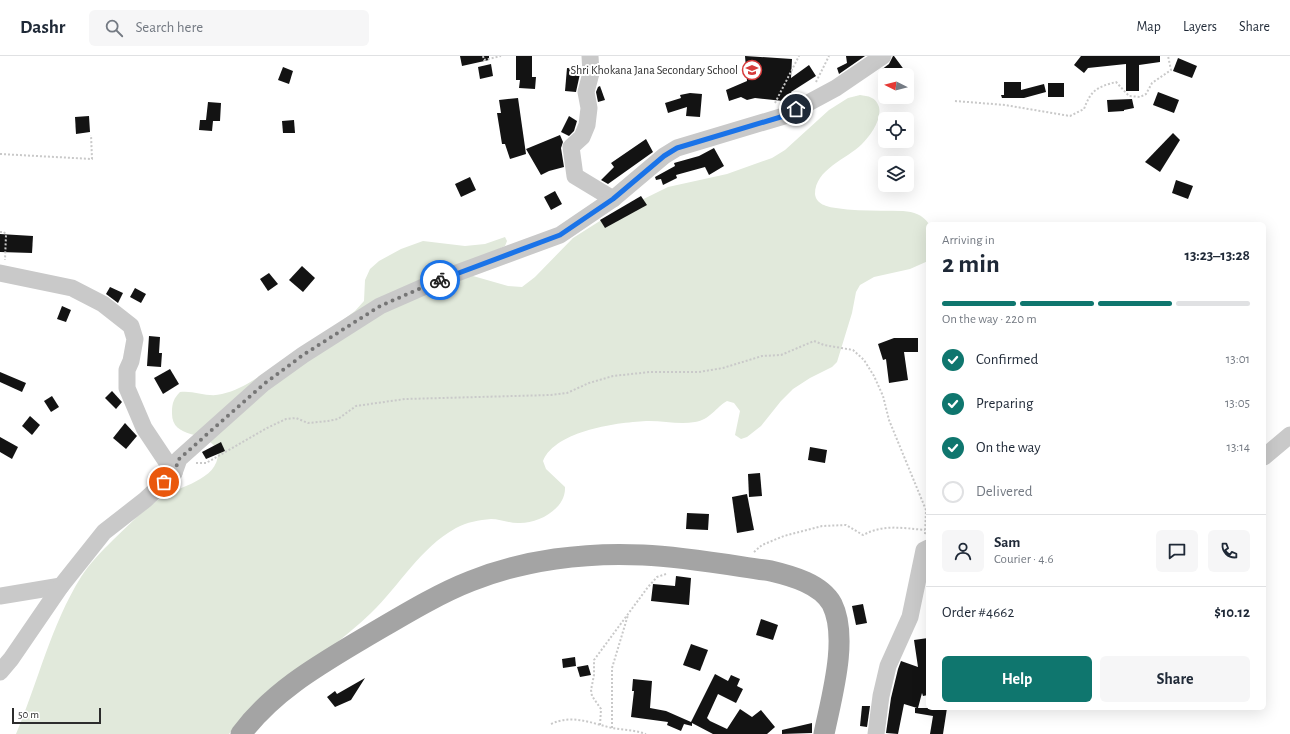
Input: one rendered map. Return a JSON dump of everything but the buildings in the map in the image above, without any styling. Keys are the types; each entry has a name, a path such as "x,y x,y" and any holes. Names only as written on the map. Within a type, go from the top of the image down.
{"main road":[{"path":"241,734 267,704 304,675 384,627 460,586 481,577 516,567 546,561 604,554 643,555 771,571 792,576 821,593 831,604 837,620 838,653 836,681 824,734"}],"street":[{"path":"590,56 591,73 586,92 589,108 587,125 582,137 571,148 572,166 575,176 613,199"},
{"path":"0,672 11,659 60,586 104,532 145,500 176,466 264,384 303,355 380,306 446,277 560,235 613,199 664,156 677,148 784,116 836,88 883,56"},
{"path":"1,273 72,288 103,304 131,326 135,338 131,361 127,370 127,388 144,428 176,466"},
{"path":"1266,455 1290,435"},
{"path":"876,734 881,696 888,666 910,616 926,549"},
{"path":"0,596 60,586"}],"path":[{"path":"483,56 484,60 501,56"},
{"path":"760,123 774,107 798,56"},
{"path":"955,101 1005,104 1070,116 1084,109 1088,97 1094,90 1116,82 1129,96 1140,97 1146,94 1152,83 1171,70 1168,56"},
{"path":"0,154 92,159 91,135"},
{"path":"0,232 4,232 6,235 6,253 1,273"},
{"path":"176,466 192,463 206,463 267,428 286,419 296,418 308,423 338,420 356,406 405,399 552,395 567,393 613,376 650,372 699,372 723,368 762,356 781,355 814,341 824,345 853,350 864,360 883,396 889,420 926,510 926,549"},
{"path":"738,567 762,545 784,536 822,526 846,525 863,535 876,528 900,527 925,530"},
{"path":"600,725 601,709 592,696 591,690 594,676 594,660 628,612 657,577 668,573"},
{"path":"612,728 612,668 628,612"},
{"path":"551,724 561,720 586,720 612,728 646,734"}],"shaded area":[{"path":"860,95 876,101 879,107 878,120 868,137 856,149 833,165 820,178 816,185 815,194 817,200 826,206 833,208 903,211 921,216 927,222 926,262 910,269 874,277 860,285 856,292 852,313 837,362 832,367 810,378 793,389 781,401 761,426 747,437 741,439 735,435 740,411 734,403 727,401 705,419 700,421 689,423 649,421 622,423 590,430 574,435 561,442 550,450 543,461 546,469 565,487 561,502 556,508 542,518 526,523 515,523 491,519 482,520 460,526 443,536 421,556 371,613 330,648 255,705 241,718 229,734 16,734 61,614 70,595 84,572 104,549 148,507 161,498 197,481 206,475 217,461 218,451 213,444 206,439 183,431 177,427 173,421 173,403 180,392 217,395 237,389 259,377 355,311 364,301 365,280 370,269 379,261 401,249 423,241 465,246 485,244 505,237 507,241 505,246 472,261 466,274 508,286 522,287 535,277 573,238 603,219 668,187 727,174 772,158 785,150 829,110 848,98"}],"way so far":[{"path":"164,482 174,473 179,459 264,384 303,355 380,306 440,280"}],"place":[{"name":"Shri Khokana Jana Secondary School","path":"752,70"}],"route":[{"path":"440,280 560,235 613,199 664,156 677,148 725,132 784,116 796,109"}]}
